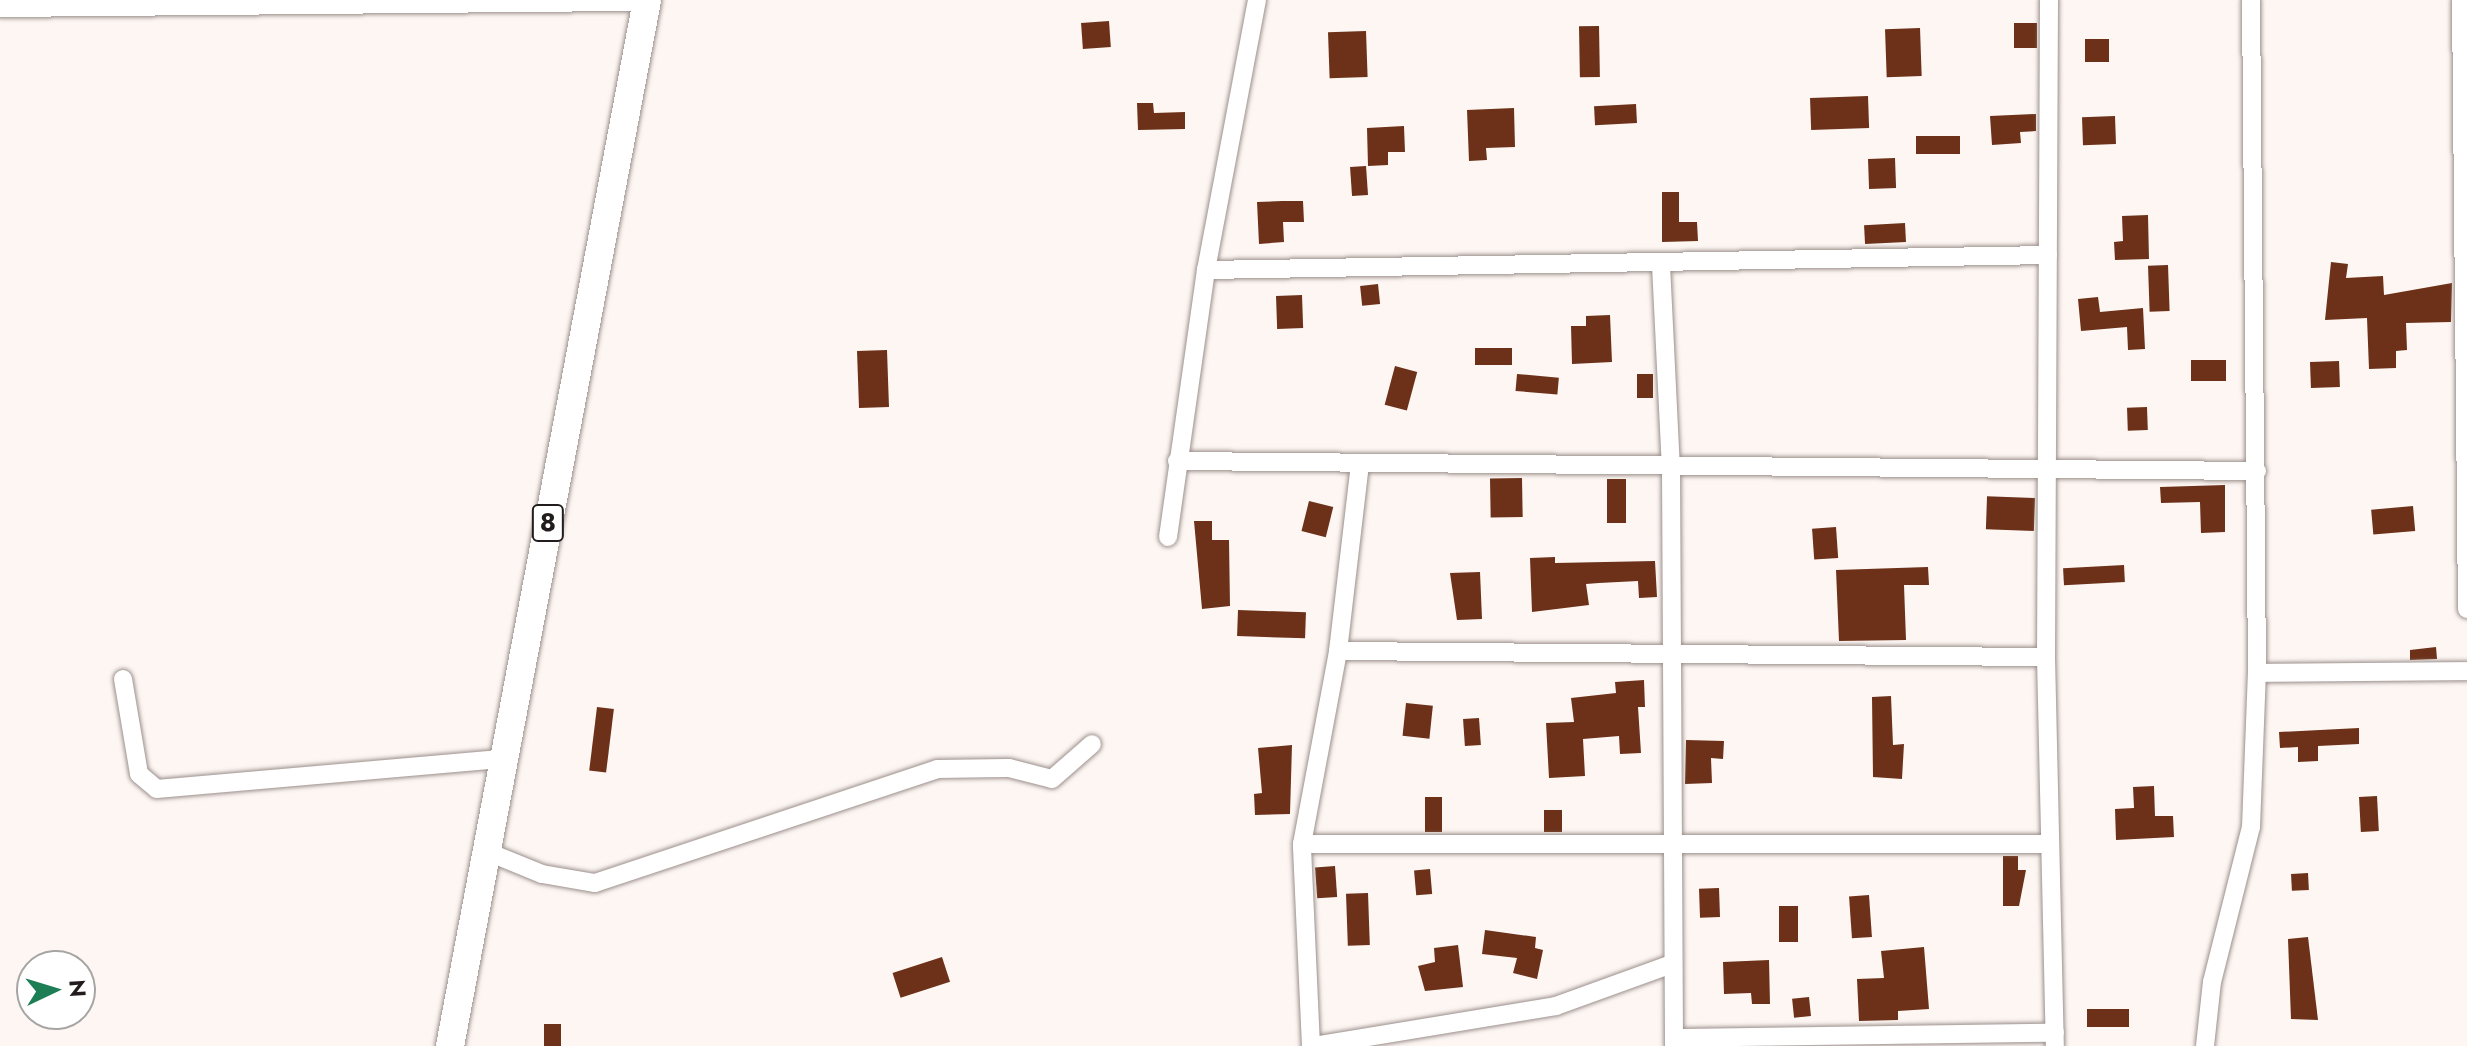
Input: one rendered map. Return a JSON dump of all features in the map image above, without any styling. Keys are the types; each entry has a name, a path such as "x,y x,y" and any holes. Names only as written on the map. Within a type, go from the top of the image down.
{"main road":[{"name":"8","path":"450,1046 647,0"}],"street":[{"path":"14,4 630,0"},
{"path":"1168,537 1206,270 1257,0"},
{"path":"1661,265 1671,468 1670,846 1674,1042 2055,1040 2046,657 2049,0"},
{"path":"2205,1046 2212,982 2251,827 2257,673 2257,471 2251,0"},
{"path":"2461,0 2467,609"},
{"path":"1206,270 1661,265 2048,255"},
{"path":"1177,461 2048,472 2257,471"},
{"path":"1360,463 1338,651 1302,844 1313,1046 1556,1006 1672,964"},
{"path":"1338,651 2046,657"},
{"path":"2257,673 2467,671"},
{"path":"123,679 139,774 157,789 503,759"},
{"path":"488,852 542,874 595,883 937,769 1009,768 1052,779 1092,744"},
{"path":"1302,844 2050,844"}],"building":[{"path":"1109,21 1111,47 1083,49 1081,23"},
{"path":"2014,23 2037,23 2037,48 2014,48"},
{"path":"1579,26 1599,26 1600,77 1580,77"},
{"path":"1920,28 1922,76 1887,77 1885,29"},
{"path":"1366,31 1368,77 1330,78 1328,32"},
{"path":"2085,39 2109,39 2109,62 2085,62"},
{"path":"1868,96 1869,128 1811,130 1810,98"},
{"path":"1137,103 1153,103 1154,113 1185,112 1185,129 1138,130"},
{"path":"1636,104 1637,123 1595,125 1594,106"},
{"path":"1514,108 1515,147 1486,148 1487,160 1469,161 1467,110"},
{"path":"2036,114 2036,131 2020,132 2021,143 1992,145 1990,116"},
{"path":"2115,116 2116,144 2083,145 2082,117"},
{"path":"1404,126 1405,152 1388,152 1388,165 1368,166 1367,128"},
{"path":"1916,136 1960,136 1960,154 1916,154"},
{"path":"1895,158 1896,188 1869,189 1868,159"},
{"path":"1366,166 1368,195 1352,196 1350,167"},
{"path":"1662,192 1679,192 1679,222 1697,222 1698,241 1662,242"},
{"path":"1303,201 1304,222 1283,222 1284,242 1259,244 1257,202"},
{"path":"2148,215 2149,259 2115,260 2114,242 2123,241 2122,216"},
{"path":"1905,223 1906,242 1865,244 1864,225"},
{"path":"2331,262 2348,264 2346,278 2383,276 2384,295 2452,283 2451,322 2406,323 2407,350 2396,351 2396,368 2369,369 2367,318 2325,320"},
{"path":"2168,265 2170,311 2150,312 2148,266"},
{"path":"1378,284 1380,304 1362,306 1360,286"},
{"path":"1302,295 1303,328 1277,329 1276,296"},
{"path":"2098,297 2100,312 2143,308 2145,349 2128,350 2127,327 2081,331 2078,299"},
{"path":"1610,315 1612,362 1572,364 1571,326 1586,326 1586,316"},
{"path":"1475,348 1512,348 1512,365 1475,365"},
{"path":"887,350 889,407 859,408 857,351"},
{"path":"2191,360 2226,360 2226,381 2191,381"},
{"path":"2339,361 2340,387 2311,388 2310,362"},
{"path":"1395,366 1417,372 1407,411 1385,405"},
{"path":"1517,374 1559,378 1557,395 1516,391"},
{"path":"1637,374 1653,374 1653,398 1637,398"},
{"path":"2147,407 2148,430 2128,431 2127,408"},
{"path":"1522,478 1523,517 1491,518 1490,479"},
{"path":"1607,479 1626,479 1626,523 1607,523"},
{"path":"2225,485 2225,532 2201,533 2200,502 2161,503 2160,487"},
{"path":"1987,496 2035,498 2034,531 1986,529"},
{"path":"1309,501 1333,507 1326,537 1302,531"},
{"path":"2413,506 2415,531 2373,535 2371,510"},
{"path":"1194,521 1212,521 1212,540 1229,540 1230,606 1202,609"},
{"path":"1836,527 1838,558 1814,560 1812,529"},
{"path":"1555,557 1555,563 1655,561 1657,597 1639,598 1638,581 1586,584 1589,605 1532,612 1530,558"},
{"path":"2124,565 2125,582 2064,585 2063,568"},
{"path":"1928,567 1929,585 1904,585 1906,640 1839,641 1836,570"},
{"path":"1480,572 1482,619 1457,620 1450,573"},
{"path":"1238,610 1306,612 1305,638 1237,636"},
{"path":"2436,647 2437,659 2410,660 2410,650"},
{"path":"1644,680 1645,707 1638,707 1641,753 1620,754 1619,736 1583,739 1585,776 1549,778 1546,723 1574,722 1571,698 1616,693 1615,682"},
{"path":"1891,696 1893,745 1904,744 1902,779 1873,777 1872,697"},
{"path":"1406,703 1433,706 1429,739 1403,736"},
{"path":"597,707 614,709 606,773 589,771"},
{"path":"1479,718 1481,745 1465,746 1463,719"},
{"path":"2359,728 2359,744 2318,746 2318,761 2298,762 2298,747 2280,748 2279,732"},
{"path":"1686,740 1724,741 1723,759 1711,758 1712,783 1685,784"},
{"path":"1292,745 1290,814 1255,815 1254,794 1262,793 1258,748"},
{"path":"2154,786 2155,816 2173,816 2174,837 2116,840 2115,809 2134,808 2133,787"},
{"path":"2377,796 2379,831 2361,832 2359,797"},
{"path":"1425,797 1442,797 1442,832 1425,832"},
{"path":"1544,810 1562,810 1562,832 1544,832"},
{"path":"2003,856 2018,856 2018,870 2026,870 2019,906 2003,906"},
{"path":"1335,866 1337,897 1317,898 1315,867"},
{"path":"1430,869 1432,894 1416,895 1414,870"},
{"path":"2308,873 2309,890 2292,891 2291,874"},
{"path":"1719,888 1720,917 1700,918 1699,889"},
{"path":"1368,893 1370,945 1348,946 1346,894"},
{"path":"1869,895 1872,937 1852,938 1849,896"},
{"path":"1779,906 1798,906 1798,942 1779,942"},
{"path":"1485,930 1536,937 1535,948 1543,950 1537,979 1513,973 1517,958 1482,954"},
{"path":"2308,937 2318,1020 2291,1019 2288,939"},
{"path":"1458,945 1463,987 1425,991 1418,966 1435,962 1434,948"},
{"path":"1924,947 1929,1009 1898,1011 1898,1020 1859,1021 1857,979 1884,978 1881,951"},
{"path":"942,957 950,982 901,998 893,973"},
{"path":"1769,960 1770,1004 1752,1004 1751,993 1724,994 1723,962"},
{"path":"1809,997 1811,1016 1794,1018 1792,999"},
{"path":"2087,1009 2129,1009 2129,1027 2087,1027"},
{"path":"544,1024 561,1024 561,1046 544,1046"}]}
